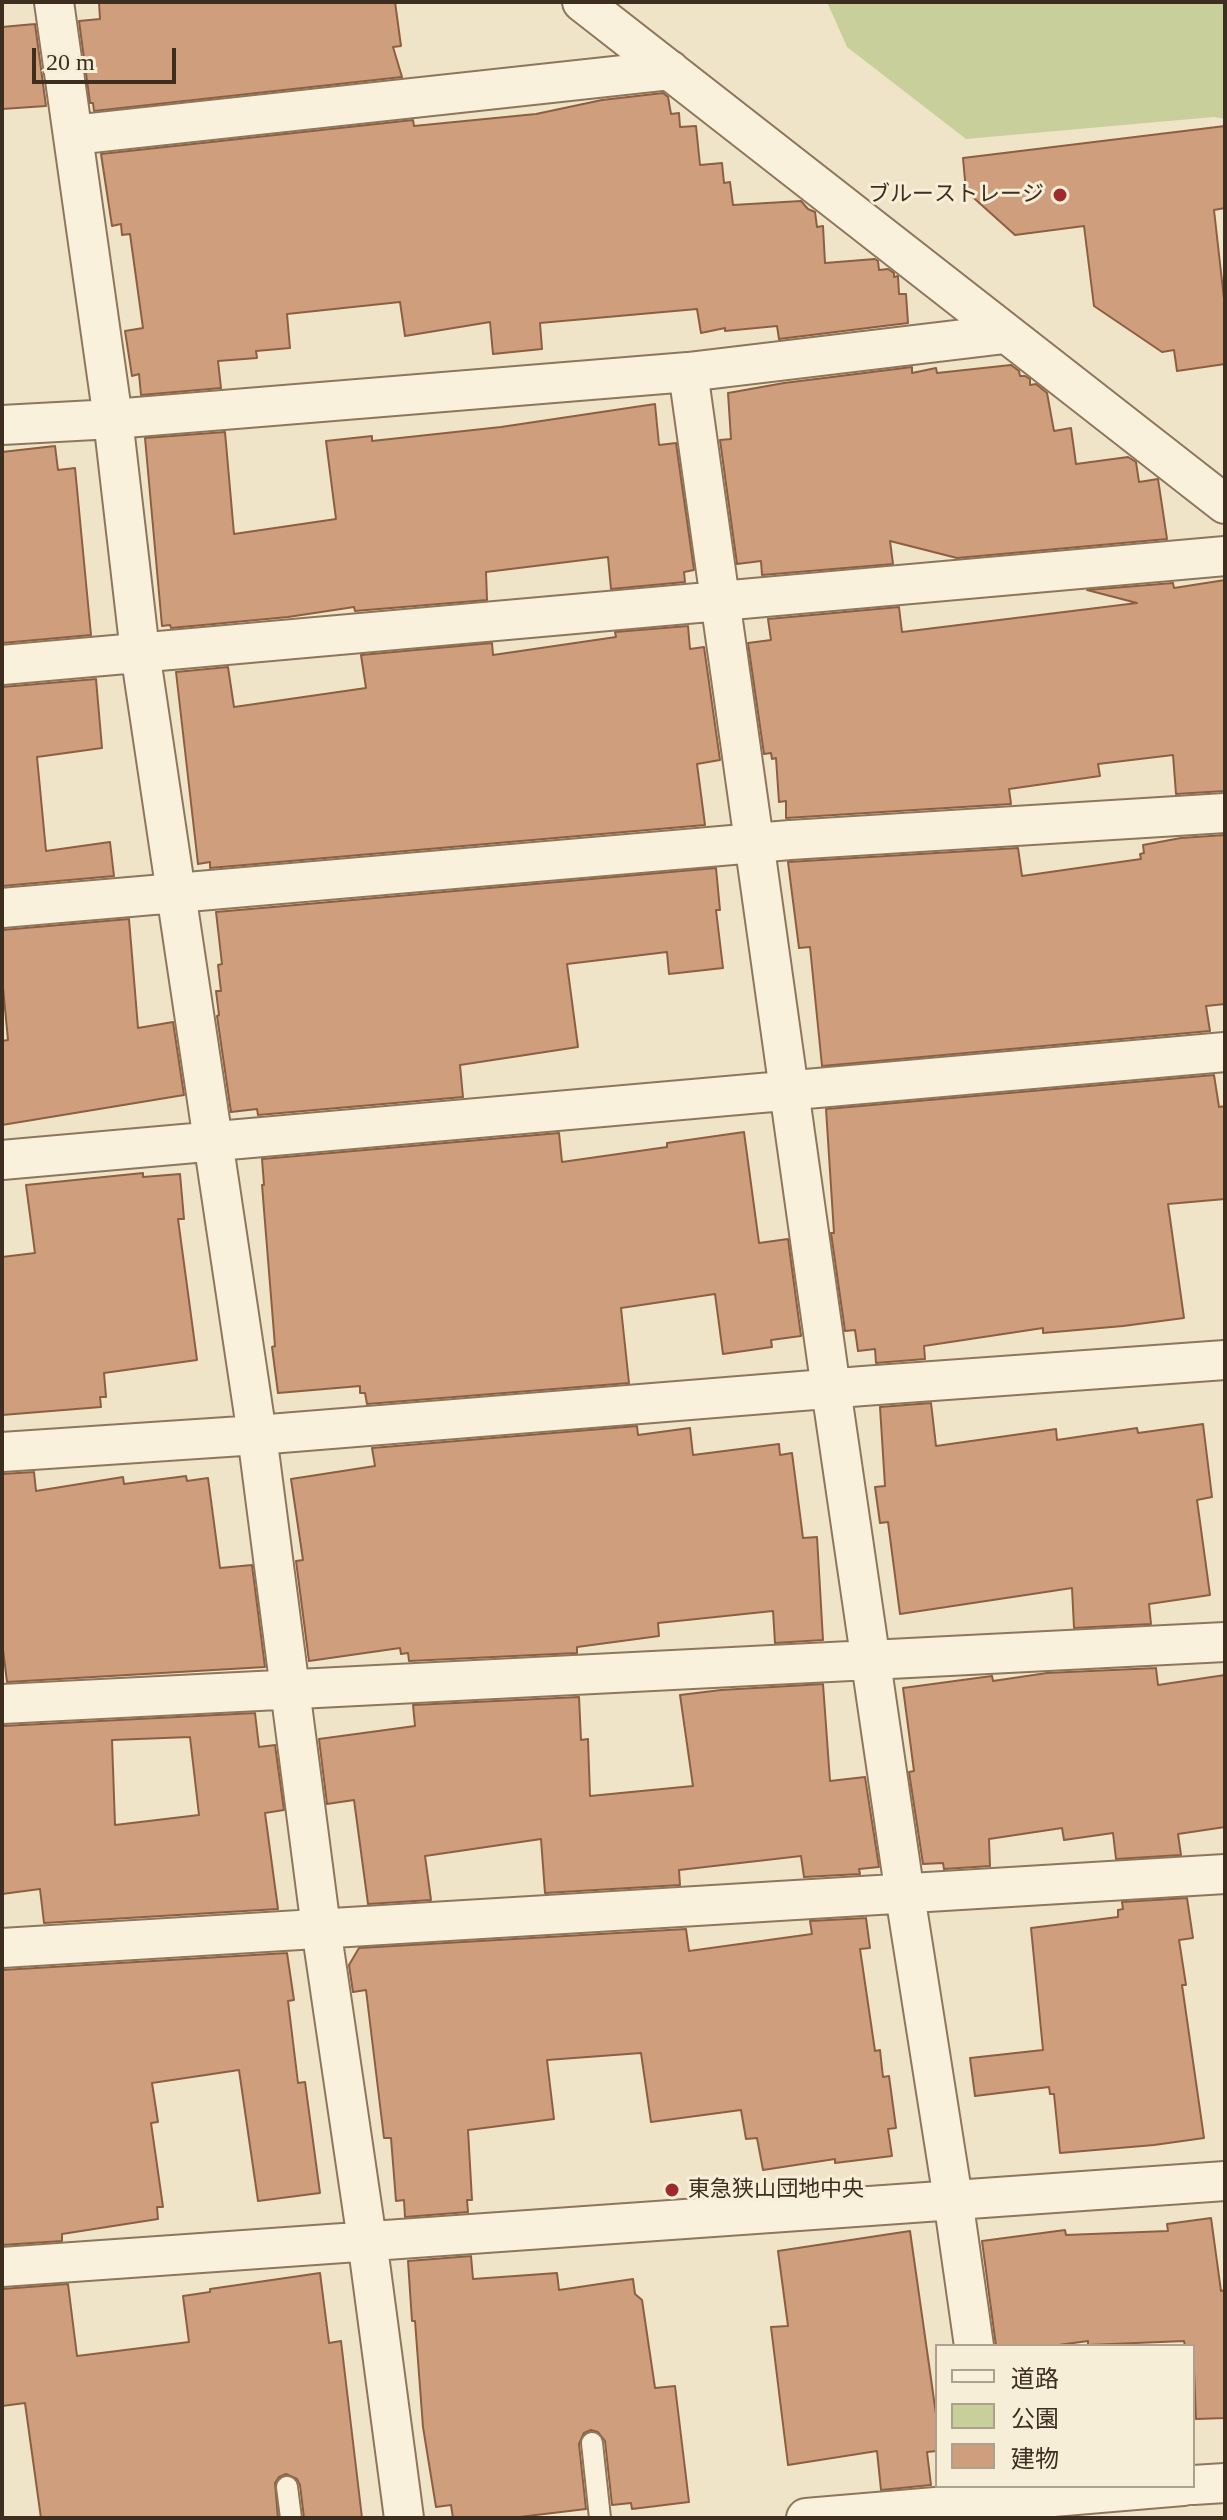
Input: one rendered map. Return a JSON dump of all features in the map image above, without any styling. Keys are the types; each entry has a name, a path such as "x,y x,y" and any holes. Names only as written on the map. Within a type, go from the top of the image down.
{"street":[{"path":"54,2 113,419 140,652 257,1435 321,1928 404,2518"},
{"path":"582,2 1225,504"},
{"path":"73,135 670,70"},
{"path":"2,425 113,419 688,372 1005,334"},
{"path":"688,372 870,1661 974,2344"},
{"path":"2,665 1225,556"},
{"path":"2,908 753,843 1225,813"},
{"path":"2,1160 1225,1052"},
{"path":"2,1452 1225,1360"},
{"path":"2,1704 1225,1642"},
{"path":"2,1948 1225,1874"},
{"path":"2,2267 1225,2181"},
{"path":"1195,2485 1225,2483"},
{"path":"806,2518 1160,2488"}],"lane":[{"path":"592,2443 600,2518"},
{"path":"287,2487 291,2518"}],"green space":[{"path":"827,2 1225,2 1225,119 1214,117 966,139 847,47"}],"building":[{"path":"99,2 395,2 401,46 393,47 402,77 94,111 93,103 90,103 79,21 100,19"},
{"path":"35,24 46,106 2,109 2,27"},
{"path":"663,93 668,97 671,114 679,113 680,127 696,126 700,165 722,163 724,183 730,182 733,205 801,201 815,212 817,227 823,226 825,263 875,259 879,270 888,269 894,277 898,276 899,294 906,294 908,323 779,339 777,326 725,331 725,328 701,333 697,309 540,323 542,349 493,354 490,322 405,336 400,302 287,314 290,348 256,351 257,358 218,361 221,388 141,395 139,374 132,376 125,331 143,328 130,234 122,235 121,224 112,226 101,154 413,120 414,126 536,114 602,100"},
{"path":"1225,126 1225,208 1214,210 1225,308 1225,364 1177,371 1174,350 1162,352 1094,306 1084,226 1015,235 966,191 963,158"},
{"path":"1011,365 1020,376 1030,379 1030,385 1036,384 1047,393 1054,431 1071,428 1076,464 1128,457 1136,462 1139,482 1158,479 1167,539 957,558 890,541 893,564 762,575 761,561 737,564 720,440 731,439 728,393 912,367 912,373 936,368 937,373"},
{"path":"655,404 659,445 676,443 694,570 684,572 685,582 611,589 608,557 486,572 487,600 355,611 354,607 288,617 171,628 170,625 162,626 145,438 225,432 234,534 336,519 326,441 372,436 372,441 501,427"},
{"path":"55,446 58,470 75,468 91,635 2,643 2,452"},
{"path":"1225,580 1225,791 1176,794 1173,755 1098,764 1100,776 1009,789 1011,804 786,818 786,801 779,802 776,758 772,759 771,753 764,754 748,643 771,640 768,619 899,607 902,632 1137,603 1087,590 1173,583 1174,588"},
{"path":"688,626 690,649 704,647 720,760 697,764 705,825 210,868 210,862 198,864 176,672 228,667 234,707 366,688 361,655 492,643 493,655 616,637 615,632"},
{"path":"96,679 102,748 37,757 46,851 110,842 114,876 2,886 2,687"},
{"path":"1225,835 1225,1004 1206,1006 1210,1031 822,1066 810,947 799,948 788,862 1018,848 1022,876 1141,859 1143,845"},
{"path":"716,868 720,910 716,910 723,968 669,974 667,952 567,964 578,1047 460,1065 463,1097 258,1115 257,1109 231,1112 217,1016 216,991 221,991 218,965 222,964 216,912"},
{"path":"129,919 138,1028 173,1022 184,1095 2,1125 2,1041 8,1040 2,977 2,930"},
{"path":"1214,1075 1219,1107 1225,1106 1225,1199 1168,1204 1184,1318 1043,1333 1043,1328 924,1346 925,1359 876,1363 875,1349 858,1351 855,1330 845,1331 831,1233 834,1233 826,1109"},
{"path":"744,1132 759,1243 788,1239 801,1336 771,1340 772,1347 723,1354 715,1294 621,1308 629,1383 367,1404 365,1393 360,1393 360,1386 278,1393 272,1347 275,1346 262,1159 559,1133 562,1162"},
{"path":"143,1173 143,1177 180,1174 184,1219 178,1219 197,1360 104,1373 106,1397 100,1397 101,1407 2,1415 2,1257 35,1253 26,1185"},
{"path":"931,1403 936,1446 1056,1429 1057,1440 1137,1428 1138,1433 1203,1424 1212,1497 1197,1500 1210,1595 1149,1604 1151,1624 1074,1628 1072,1588 900,1614 888,1522 880,1523 875,1487 885,1486 880,1407"},
{"path":"637,1426 638,1435 690,1428 693,1455 779,1444 780,1455 792,1453 803,1538 817,1537 823,1640 775,1643 773,1611 658,1623 659,1636 577,1647 577,1653 409,1661 408,1653 401,1654 400,1648 309,1661 296,1561 303,1560 291,1479 375,1466 372,1448"},
{"path":"34,1472 36,1491 123,1477 124,1484 186,1476 187,1481 208,1478 220,1568 252,1565 265,1667 7,1682 2,1641 2,1474"},
{"path":"1156,1668 1158,1685 1225,1675 1225,1827 1178,1834 1181,1855 1116,1859 1113,1833 1064,1840 1062,1828 989,1839 990,1866 944,1869 943,1863 923,1864 909,1772 914,1771 903,1688 992,1676 993,1681 1047,1673"},
{"path":"823,1684 830,1781 865,1777 879,1867 859,1869 860,1874 804,1877 801,1856 679,1870 680,1885 545,1893 541,1839 425,1856 431,1900 368,1904 354,1800 327,1804 319,1739 415,1726 413,1705 579,1697 581,1740 588,1739 590,1796 693,1786 680,1695"},
{"path":"255,1713 259,1747 275,1745 284,1810 265,1813 278,1909 44,1923 40,1889 2,1894 2,1726","holes":["190,1737 199,1815 115,1825 112,1740"]},
{"path":"1187,1898 1193,1938 1179,1940 1186,1985 1182,1985 1204,2138 1060,2153 1054,2094 1050,2094 1049,2087 975,2096 970,2058 1043,2050 1031,1928 1118,1917 1118,1910 1123,1909 1122,1902"},
{"path":"866,1918 870,1948 860,1949 875,2051 880,2050 883,2077 889,2076 896,2128 888,2129 892,2156 835,2163 835,2159 763,2170 757,2138 746,2139 741,2110 651,2122 641,2053 547,2060 554,2119 468,2130 472,2200 467,2200 468,2212 405,2217 404,2200 396,2201 391,2138 384,2138 366,1990 353,1992 349,1965 359,1948 686,1929 689,1951 812,1934 810,1921"},
{"path":"287,1953 294,2000 288,2001 298,2083 305,2082 320,2193 258,2201 239,2070 152,2083 158,2122 151,2123 163,2207 157,2207 158,2219 62,2234 62,2241 2,2245 2,1970"},
{"path":"1211,2218 1221,2291 1225,2290 1225,2418 1196,2419 1195,2344 1185,2344 1184,2341 1088,2344 1088,2341 996,2344 982,2241 1065,2230 1066,2235 1168,2231 1167,2224"},
{"path":"910,2231 935,2407 935,2451 927,2452 931,2485 881,2490 877,2451 788,2465 771,2327 788,2326 778,2251"},
{"path":"471,2256 473,2279 557,2273 559,2290 633,2279 635,2294 642,2300 655,2388 675,2386 689,2502 632,2509 631,2503 612,2505 605,2441 598,2432 591,2430 584,2433 579,2444 586,2509 511,2518 453,2518 451,2505 436,2507 423,2427 408,2261"},
{"path":"320,2273 329,2343 341,2341 362,2518 304,2518 300,2485 297,2479 286,2474 275,2483 278,2518 41,2518 25,2403 2,2406 2,2289 68,2284 77,2356 189,2342 183,2296 210,2292 210,2289"}],"place":[{"name":"ブルーストレージ","path":"1060,195"},
{"name":"東急狭山団地中央","path":"672,2190"}]}
